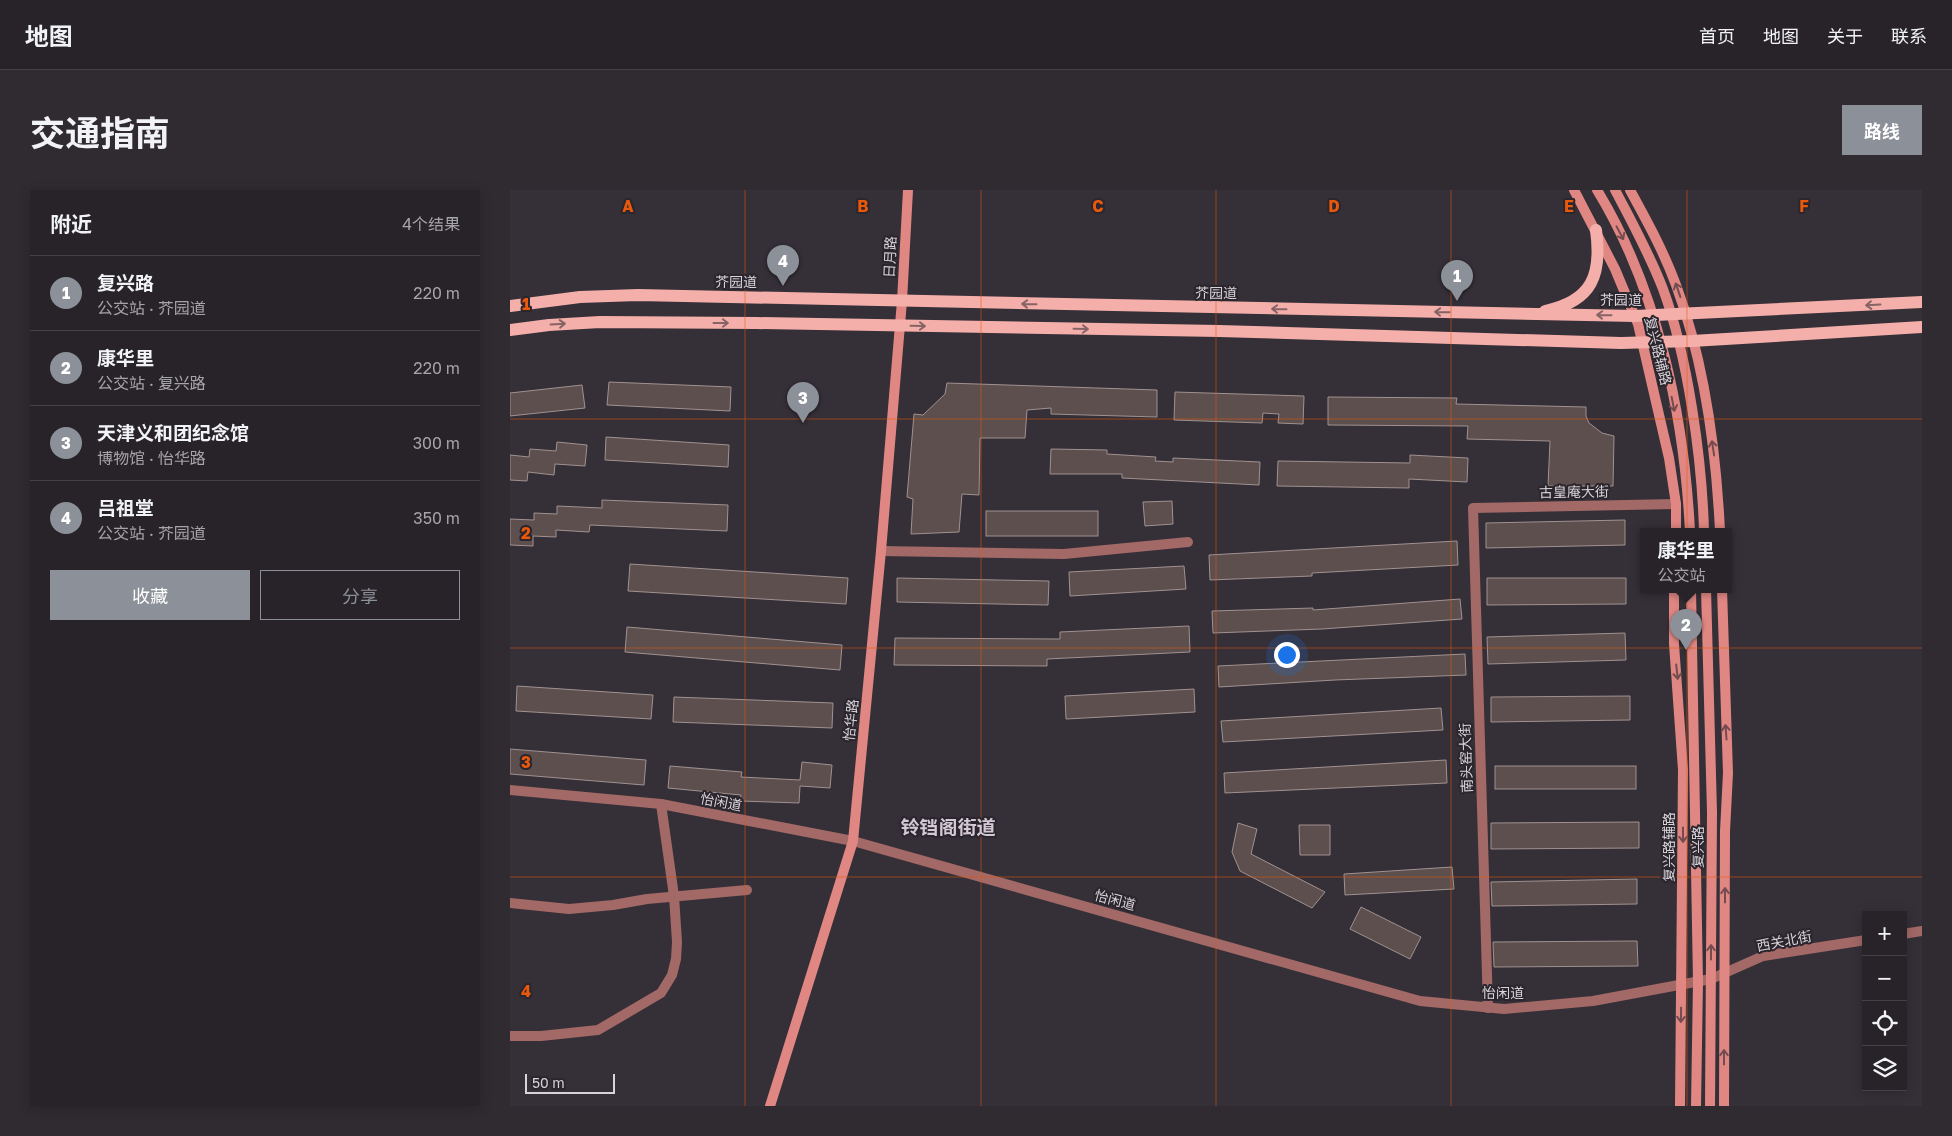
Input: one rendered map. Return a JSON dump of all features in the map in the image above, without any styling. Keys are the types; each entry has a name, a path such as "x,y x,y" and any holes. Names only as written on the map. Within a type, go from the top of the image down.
{"main road":[{"path":"1527,314 1550,310 1568,303 1590,287 1595,277 1598,262 1596,230"},
{"name":"芥园道","path":"510,306 610,295 1635,316 1922,302"},
{"path":"510,330 549,325 600,322 899,326 1642,342 1692,341 1922,327"}],"street":[{"name":"日月路","path":"899,326 908,190"},
{"name":"复兴路辅路","path":"1574,190 1627,294 1635,316 1669,458 1676,504 1676,528"},
{"path":"1597,190 1635,261 1654,314 1685,470 1690,528"},
{"path":"1615,190 1655,270 1677,341 1688,391 1704,528"},
{"path":"1630,190 1667,261 1686,314 1704,391 1717,473 1720,528"},
{"name":"怡华路","path":"770,1106 853,842 881,551 899,326"},
{"path":"1704,518 1714,493 1717,473"},
{"name":"古皇庵大街","path":"1473,508 1676,504"},
{"name":"南头窑大街","path":"1473,508 1488,1008"},
{"path":"881,551 1064,554 1188,542"},
{"name":"复兴路辅路","path":"1674,593 1674,644 1683,770 1680,1106"},
{"name":"复兴路","path":"1691,593 1698,982 1696,1106"},
{"name":"复兴路","path":"1706,593 1712,812 1710,1106"},
{"path":"1722,593 1728,773 1725,831 1724,1106"},
{"name":"怡闲道","path":"510,790 661,804 853,842 1420,1001 1504,1009 1592,1001 1711,979"},
{"path":"510,1036 541,1036 598,1030 661,993 672,976 676,959 674,896 661,804"},
{"path":"510,902 569,909 612,906 674,896 747,890"},
{"path":"1907,933 1922,931"},
{"name":"西关北街","path":"1711,979 1763,956 1862,941"}],"building":[{"path":"609,382 731,387 730,411 607,405"},
{"path":"947,383 1157,390 1157,417 1051,414 1051,408 1027,410 1025,438 980,438 979,495 962,494 959,532 911,534 913,499 907,497 914,414 923,415 945,394"},
{"path":"582,385 585,408 510,416 510,393"},
{"path":"1175,392 1304,396 1303,424 1278,423 1279,414 1263,413 1262,423 1174,420"},
{"path":"1328,397 1457,398 1456,404 1586,407 1586,416 1589,423 1602,433 1614,436 1613,486 1548,486 1550,441 1467,439 1468,426 1328,425"},
{"path":"606,437 729,445 728,467 605,460"},
{"path":"557,442 587,445 585,466 555,464 554,475 528,472 527,481 510,480 510,455 529,457 530,449 556,451"},
{"path":"1051,449 1107,450 1107,454 1156,457 1155,461 1173,462 1173,458 1260,462 1259,485 1122,478 1122,474 1050,474"},
{"path":"1410,455 1468,458 1467,482 1409,479 1409,488 1277,486 1278,461 1410,463"},
{"path":"602,500 728,505 727,531 590,525 589,532 556,530 556,537 533,536 533,546 510,545 510,519 534,520 534,513 557,514 557,506 602,508"},
{"path":"1172,501 1173,524 1145,526 1143,502"},
{"path":"986,511 1098,511 1098,536 986,536"},
{"path":"1625,520 1625,545 1486,548 1486,523"},
{"path":"1457,541 1458,565 1312,573 1312,576 1210,580 1209,555"},
{"path":"630,564 848,578 846,604 628,591"},
{"path":"1184,566 1186,589 1070,596 1069,572"},
{"path":"897,578 1049,581 1048,605 897,602"},
{"path":"1487,578 1626,578 1626,604 1487,605"},
{"path":"1460,599 1462,619 1322,629 1213,633 1212,611 1313,608 1313,610"},
{"path":"1189,626 1190,652 1047,659 1047,666 894,665 895,638 1060,639 1060,632"},
{"path":"627,627 842,645 840,670 625,652"},
{"path":"1625,633 1626,660 1488,664 1487,637"},
{"path":"1465,654 1466,675 1219,687 1218,666"},
{"path":"517,686 653,695 651,719 516,711"},
{"path":"1194,689 1195,712 1066,719 1065,696"},
{"path":"1630,696 1630,720 1491,722 1491,697"},
{"path":"674,697 833,703 832,728 673,722"},
{"path":"1441,708 1443,730 1223,742 1221,721"},
{"path":"510,749 646,760 644,785 510,774"},
{"path":"1446,760 1447,783 1225,793 1224,773"},
{"path":"802,762 832,765 830,788 800,786 799,803 740,801 741,795 668,788 670,766 742,772 741,777 800,780"},
{"path":"1495,766 1636,766 1636,789 1495,789"},
{"path":"1639,822 1639,848 1491,849 1491,823"},
{"path":"1238,823 1257,829 1251,854 1325,892 1312,908 1240,871 1232,852"},
{"path":"1299,825 1330,825 1330,855 1300,855"},
{"path":"1452,867 1454,889 1345,895 1344,874"},
{"path":"1637,879 1637,904 1492,906 1491,882"},
{"path":"1361,907 1421,937 1410,959 1350,929"},
{"path":"1637,941 1638,966 1494,967 1493,942"}],"place":[{"name":"吕祖堂","path":"783,286"},
{"name":"复兴路","path":"1457,301"},
{"name":"天津义和团纪念馆","path":"803,423"},
{"name":"康华里","path":"1686,650"}],"district":[{"name":"铃铛阁街道","path":"948,827"}]}
